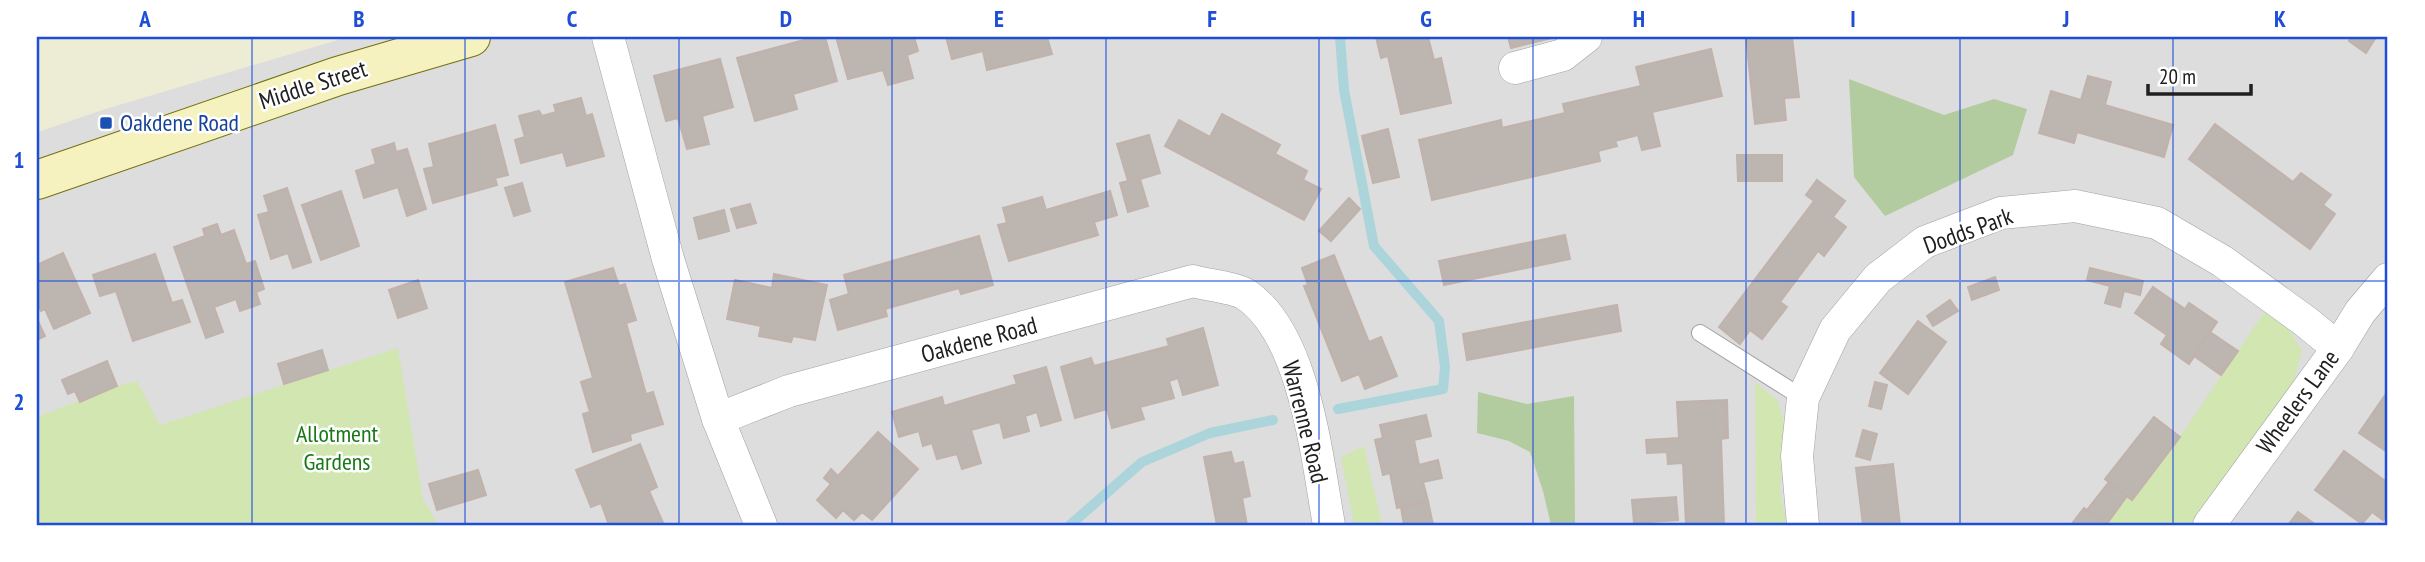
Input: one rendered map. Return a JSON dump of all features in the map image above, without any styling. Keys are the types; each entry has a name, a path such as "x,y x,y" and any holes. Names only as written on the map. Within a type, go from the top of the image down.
{"street":[{"name":"Middle Street","path":"37,180 338,76 471,37"},
{"path":"608,37 668,259 718,419 761,525"},
{"path":"1515,68 1563,55 1586,37"},
{"name":"Dodds Park","path":"1803,525 1797,456 1803,398 1835,330 1878,278 1925,242 2001,213 2075,206 2157,223 2222,261 2305,321 2337,348"},
{"name":"Wheelers Lane","path":"2209,525 2360,312 2388,279"},
{"name":"Oakdene Road","path":"718,419 789,391 1193,281 1243,293"},
{"name":"Warrenne Road","path":"1243,293 1272,320 1298,372 1329,525"}],"lane":[{"path":"1700,333 1803,398"}],"shaded area":[{"path":"347,37 2388,37 2388,525 37,525 37,132"}],"green space":[{"path":"37,37 347,37 37,132"},
{"path":"1849,79 1944,115 1994,99 2027,109 2013,155 1885,216 1854,177"},
{"path":"2265,311 2289,329 2302,351 2294,380 2191,525 2107,525 2127,496 2132,499 2180,437"},
{"name":"Allotment Gardens","path":"398,348 423,499 438,525 37,525 37,417 137,381 160,425"},
{"path":"1755,382 1778,401 1784,423 1780,492 1787,525 1756,525"},
{"path":"1478,392 1527,404 1574,396 1575,525 1551,525 1530,452 1509,441 1477,433"},
{"path":"1364,446 1382,525 1354,525 1341,457"}],"building":[{"path":"815,37 825,37 837,81 793,94 797,109 755,121 737,58"},
{"path":"836,37 914,37 918,51 907,55 913,78 888,85 883,70 848,79"},
{"path":"946,37 1047,37 1052,54 987,70 983,51 952,59"},
{"path":"1376,37 1428,37 1434,60 1441,58 1451,103 1401,114 1388,56 1381,58"},
{"path":"1508,37 1552,37 1552,38 1511,48"},
{"path":"1746,37 1792,37 1799,97 1784,98 1786,120 1755,124"},
{"path":"2351,37 2376,37 2366,53 2349,41"},
{"path":"1711,49 1722,96 1652,112 1660,146 1642,150 1638,135 1615,141 1617,146 1598,151 1600,161 1432,200 1419,140 1501,120 1502,128 1565,113 1563,104 1641,86 1636,67"},
{"path":"720,59 733,107 702,116 709,144 687,149 678,118 666,121 654,76"},
{"path":"2088,76 2111,82 2105,105 2173,125 2164,157 2077,132 2074,143 2039,133 2051,91 2081,100"},
{"path":"581,98 586,116 592,114 604,156 567,166 563,152 521,163 515,140 525,137 519,116 539,111 542,116 556,112 554,105"},
{"path":"1222,114 1280,145 1275,154 1307,171 1303,180 1321,189 1304,220 1165,146 1179,120 1210,137"},
{"path":"2215,124 2293,182 2301,173 2331,195 2323,205 2335,214 2310,249 2189,159"},
{"path":"495,125 508,175 495,178 497,185 433,203 424,169 434,167 429,144"},
{"path":"1388,129 1399,177 1373,183 1362,136"},
{"path":"1149,135 1160,173 1140,179 1148,206 1128,212 1120,183 1128,181 1117,144"},
{"path":"394,143 396,152 407,149 426,209 407,216 398,187 364,198 356,171 376,164 372,150"},
{"path":"1737,155 1782,155 1782,181 1738,181"},
{"path":"1817,180 1845,201 1833,217 1846,227 1824,256 1818,251 1780,302 1787,307 1762,339 1750,330 1740,344 1719,327 1814,201 1806,195"},
{"path":"522,183 530,211 514,216 505,188"},
{"path":"287,188 311,262 293,268 288,253 271,259 258,215 269,212 264,196"},
{"path":"341,191 359,246 321,260 302,205"},
{"path":"1110,191 1117,215 1094,222 1098,235 1009,261 998,225 1007,223 1003,208 1042,197 1046,210"},
{"path":"1349,198 1360,209 1331,241 1319,231"},
{"path":"750,204 756,223 737,228 731,209"},
{"path":"724,210 729,231 699,239 694,218"},
{"path":"217,224 221,235 234,230 246,264 255,261 264,289 256,292 260,304 240,311 236,299 214,307 223,332 206,338 174,247 205,236 203,229"},
{"path":"1565,235 1570,259 1444,285 1439,261"},
{"path":"979,236 993,285 961,294 959,288 885,309 887,316 838,330 830,300 849,294 844,275"},
{"path":"63,253 90,313 54,329 45,309 41,311 37,302 37,265"},
{"path":"155,254 172,303 182,300 190,322 133,341 116,291 100,296 93,275"},
{"path":"1334,255 1369,342 1381,337 1397,376 1365,389 1359,374 1342,381 1304,286 1308,285 1302,268"},
{"path":"613,268 619,286 625,284 636,320 626,323 646,394 653,392 663,424 630,434 631,440 593,452 583,414 590,412 581,382 593,378 565,282"},
{"path":"2090,268 2143,281 2140,295 2124,291 2120,307 2105,303 2110,286 2087,280"},
{"path":"774,274 827,285 815,340 793,336 791,342 759,336 761,326 727,319 735,280 772,288"},
{"path":"1995,277 1999,290 1972,300 1968,287"},
{"path":"418,280 427,308 398,318 389,290"},
{"path":"2153,287 2185,309 2189,303 2217,322 2189,364 2161,344 2167,335 2135,313"},
{"path":"1950,300 1958,311 1933,326 1927,316"},
{"path":"1617,305 1621,331 1467,360 1463,334"},
{"path":"37,319 45,336 37,340"},
{"path":"1918,321 1946,342 1908,394 1880,373"},
{"path":"1203,328 1218,385 1183,395 1178,378 1169,381 1174,398 1140,407 1144,419 1112,428 1107,409 1075,418 1061,367 1091,358 1094,366 1169,346 1167,339"},
{"path":"2210,332 2238,351 2221,375 2194,356"},
{"path":"322,350 328,370 284,384 278,364"},
{"path":"107,361 117,386 80,402 75,391 68,394 62,380"},
{"path":"1046,367 1061,420 1041,426 1037,412 1025,416 1029,431 1004,438 1000,422 971,430 981,463 962,469 957,454 937,459 932,443 923,446 919,431 899,437 892,412 942,397 944,406 1017,384 1014,376"},
{"path":"1875,382 1887,385 1881,409 1869,406"},
{"path":"2388,391 2388,448 2386,451 2359,433"},
{"path":"1727,400 1728,438 1721,439 1724,525 1686,525 1683,463 1668,464 1667,452 1647,453 1646,440 1679,438 1677,402"},
{"path":"1426,415 1431,436 1414,440 1419,465 1438,460 1442,478 1423,482 1428,501 1397,508 1390,473 1383,475 1375,440 1383,438 1380,425"},
{"path":"2154,417 2180,437 2132,500 2105,479"},
{"path":"1863,430 1877,434 1870,460 1856,456"},
{"path":"878,432 918,469 872,520 862,512 854,520 843,510 836,518 817,500 831,484 824,478 831,469 838,476"},
{"path":"640,444 657,487 649,491 664,525 609,525 601,503 591,507 576,470"},
{"path":"2344,451 2388,483 2388,512 2383,520 2372,512 2362,524 2315,490"},
{"path":"1231,452 1234,464 1243,462 1250,496 1242,498 1247,525 1217,525 1204,457"},
{"path":"1893,464 1900,525 1863,525 1856,468"},
{"path":"478,470 486,495 437,510 429,484"},
{"path":"2109,482 2127,496 2106,525 2087,510"},
{"path":"1676,497 1678,520 1634,523 1632,500"},
{"path":"1428,501 1433,525 1404,525 1401,507"},
{"path":"2084,508 2087,510 2107,525 2071,525"},
{"path":"2298,512 2316,525 2288,525"}],"waterway":[{"path":"1338,409 1443,389 1445,367 1439,321 1374,246 1344,90 1340,37"},
{"path":"1070,525 1142,462 1210,433 1273,420"}],"place":[{"name":"Oakdene Road","path":"106,123"}]}
